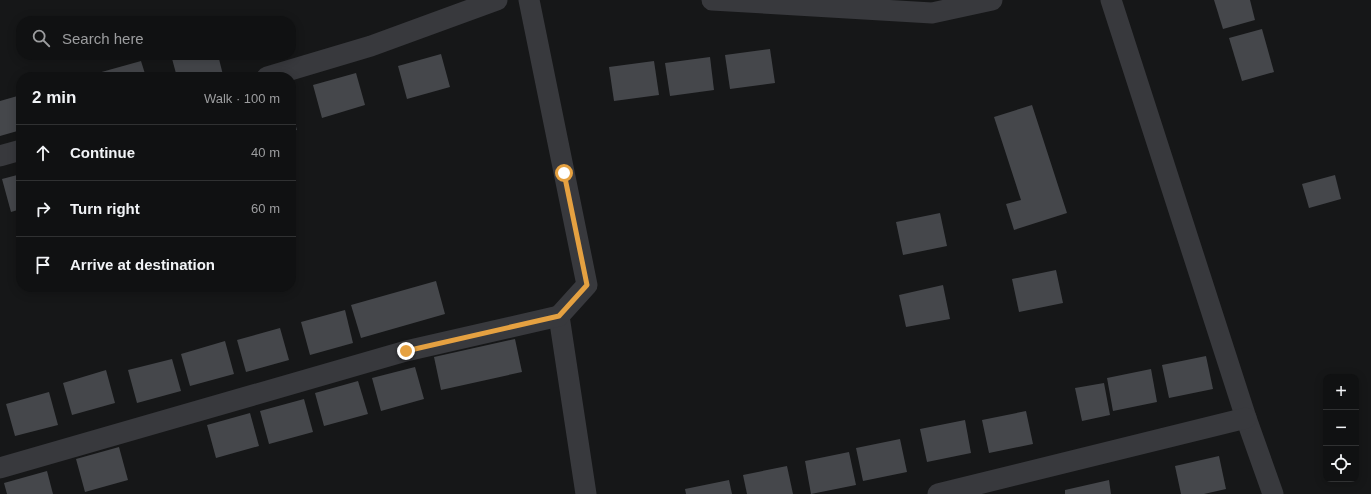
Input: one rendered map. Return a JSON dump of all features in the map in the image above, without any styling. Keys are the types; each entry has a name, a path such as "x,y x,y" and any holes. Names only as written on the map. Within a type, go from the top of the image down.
{"street":[{"path":"283,72 372,46 497,0"},
{"path":"0,468 406,351 559,316 587,285 529,0"},
{"path":"712,0 932,13 992,0"},
{"path":"1111,0 1246,418 1273,494"},
{"path":"0,156 16,151"},
{"path":"559,316 586,494"},
{"path":"938,494 1246,418"}],"building":[{"path":"1214,0 1250,0 1255,20 1223,29"},
{"path":"1262,29 1274,72 1242,81 1229,38"},
{"path":"770,49 775,83 730,89 725,55"},
{"path":"441,54 450,87 407,99 398,66"},
{"path":"710,57 714,90 670,96 665,63"},
{"path":"172,60 219,60 222,72 176,72"},
{"path":"141,61 144,72 102,72"},
{"path":"654,61 659,95 614,101 609,67"},
{"path":"356,73 365,105 322,118 313,85"},
{"path":"16,96 16,131 0,136 0,101"},
{"path":"1032,105 1067,213 1014,230 1006,204 1021,200 994,117"},
{"path":"16,175 16,210 11,212 2,179"},
{"path":"1335,175 1341,199 1309,208 1302,184"},
{"path":"940,213 947,246 903,255 896,222"},
{"path":"1056,270 1063,303 1019,312 1012,279"},
{"path":"436,281 445,314 361,338 351,305"},
{"path":"943,285 950,319 906,327 899,295"},
{"path":"345,310 353,343 310,355 301,322"},
{"path":"280,328 289,360 246,372 237,340"},
{"path":"515,339 522,372 441,390 434,357"},
{"path":"225,341 234,374 190,386 181,354"},
{"path":"1206,356 1213,389 1169,398 1162,365"},
{"path":"172,359 181,391 137,403 128,370"},
{"path":"415,367 424,399 381,411 372,378"},
{"path":"1151,369 1157,402 1113,411 1107,378"},
{"path":"106,370 115,403 72,415 63,383"},
{"path":"358,381 368,414 324,426 315,393"},
{"path":"1104,383 1110,415 1082,421 1075,388"},
{"path":"49,392 58,425 15,436 6,404"},
{"path":"304,399 313,432 269,444 260,411"},
{"path":"1026,411 1033,444 989,453 982,420"},
{"path":"250,413 259,446 216,458 207,425"},
{"path":"965,420 971,453 927,462 920,429"},
{"path":"900,439 907,472 863,481 856,448"},
{"path":"119,447 128,480 85,492 76,459"},
{"path":"849,452 856,485 811,494 805,461"},
{"path":"1219,456 1226,489 1204,494 1181,494 1175,466"},
{"path":"787,466 793,494 747,494 743,475"},
{"path":"47,471 53,494 7,494 4,483"},
{"path":"729,480 732,494 686,494 685,489"},
{"path":"1109,480 1111,494 1065,494 1065,490"}],"route":[{"path":"406,351 559,316 587,285 564,173"}]}
